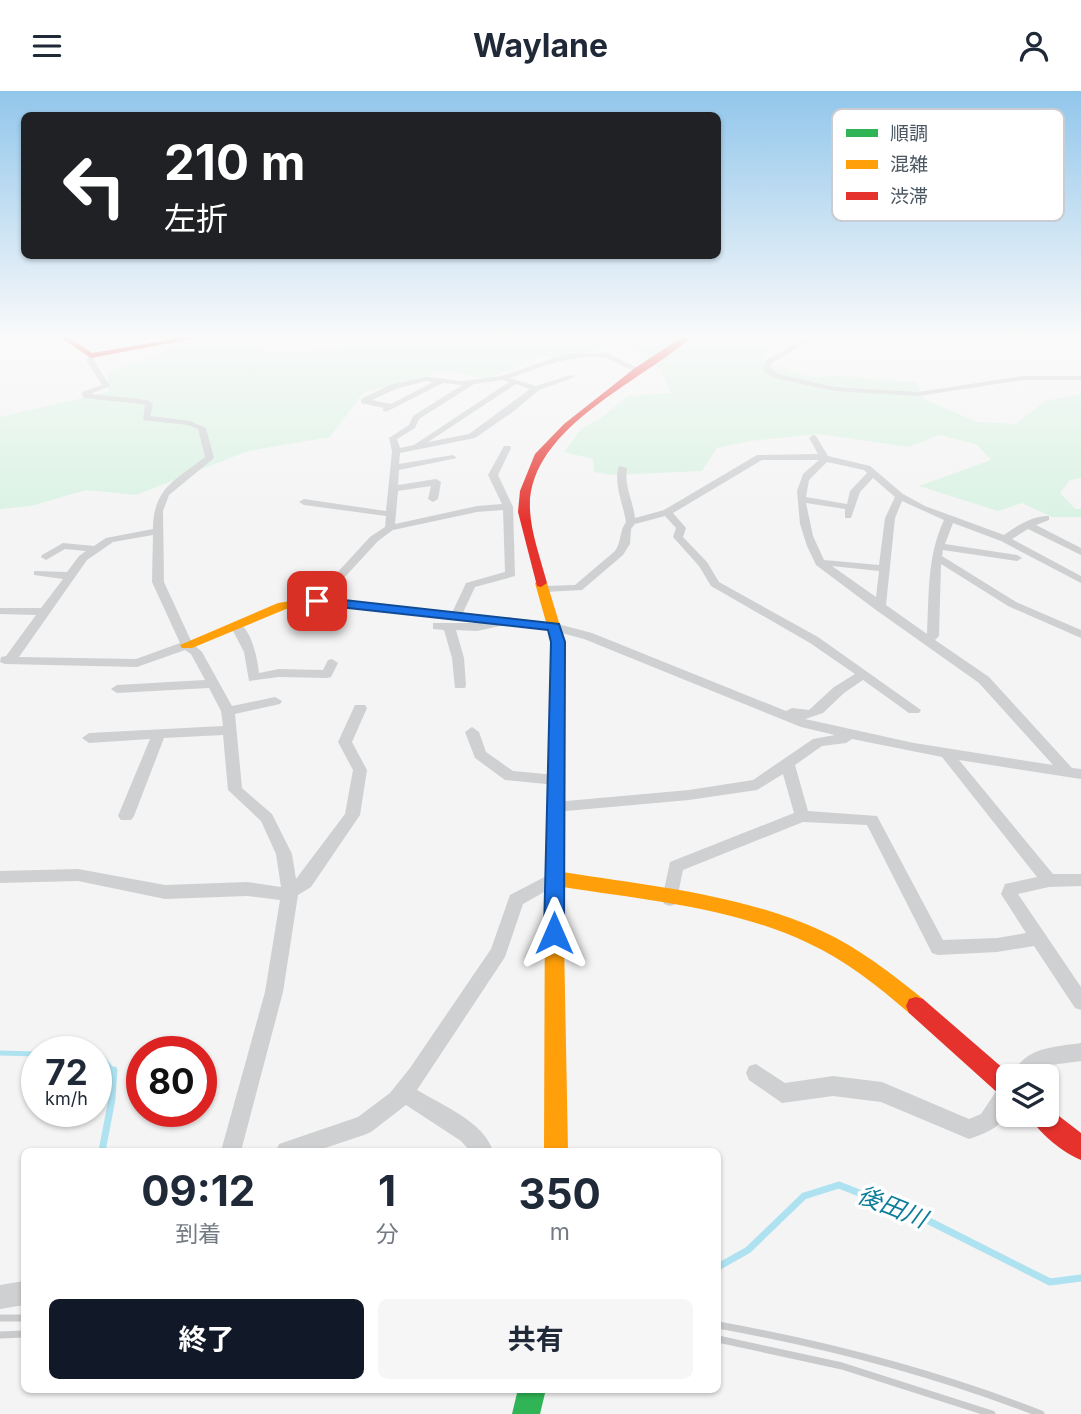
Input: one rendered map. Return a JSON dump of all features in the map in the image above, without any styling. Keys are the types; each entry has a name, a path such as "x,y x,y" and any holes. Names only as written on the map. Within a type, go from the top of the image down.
{"main road":[{"path":"556,1148 554,878 558,642 530,544 524,512 530,477 540,454 567,426 603,398"},
{"path":"187,645 294,603 317,601 448,623 510,621 554,627"},
{"path":"554,878 739,912 778,923 826,944 889,986 996,1079"},
{"path":"1056,1127 1081,1148"},
{"path":"526,1414 531,1393"}],"street":[{"path":"103,398 144,402 149,404 146,418 190,423 202,428 210,458 164,494 158,511 158,582 187,645 196,652 228,711 235,790 267,818 285,854 290,891 274,992 232,1148"},
{"path":"371,398 364,401 393,407"},
{"path":"383,412 409,398"},
{"path":"418,447 419,442 459,398"},
{"path":"390,528 396,451 393,438 412,426 416,418 481,403 489,398"},
{"path":"396,451 472,436 524,398"},
{"path":"405,400 448,411"},
{"path":"481,403 511,409"},
{"path":"813,439 825,459"},
{"path":"460,685 458,658 448,623 470,585 511,574 508,507 493,475 507,448"},
{"path":"545,589 578,588 619,553 625,544 626,529 631,522 667,512 760,457 769,455 825,459 873,472 900,496 949,520 1005,539 1081,580"},
{"path":"393,468 453,458"},
{"path":"825,459 806,477 802,485 809,541 820,563 984,680 1074,773"},
{"path":"622,468 620,481 628,502 631,522"},
{"path":"802,499 849,512 856,491 873,472"},
{"path":"392,489 436,482 433,499"},
{"path":"880,608 890,518 900,496"},
{"path":"304,502 390,515"},
{"path":"317,601 374,539 390,528 477,509 508,507"},
{"path":"667,512 681,528 678,537 703,564 715,584 814,640 914,710"},
{"path":"1005,539 1046,518"},
{"path":"926,640 933,636 938,552 941,534 949,520"},
{"path":"1028,525 1081,552"},
{"path":"5,660 46,612 83,558 110,540 158,531"},
{"path":"46,557 63,546 94,549"},
{"path":"938,552 1017,558"},
{"path":"938,552 1012,604 1081,634"},
{"path":"820,563 886,569"},
{"path":"38,573 71,576"},
{"path":"0,611 46,612"},
{"path":"236,625 250,652 253,678 279,673 327,674 332,663"},
{"path":"554,627 589,636 785,715 855,737 1074,773"},
{"path":"5,660 137,663 187,645"},
{"path":"785,715 791,711 804,716 812,714 837,691 863,675"},
{"path":"117,689 213,684"},
{"path":"228,711 275,701"},
{"path":"0,877 78,875 165,892 247,889 278,894 290,891 304,882 352,815 360,770 345,742 360,708"},
{"path":"89,738 229,730"},
{"path":"472,732 480,755 510,776 555,780"},
{"path":"126,816 159,734"},
{"path":"555,807 757,785 818,741 855,737"},
{"path":"946,753 1049,881"},
{"path":"787,763 802,816"},
{"path":"670,899 676,866 802,816 872,820 938,948 997,945 1038,938"},
{"path":"295,1148 364,1125 403,1092 499,951 516,899 554,878"},
{"path":"1081,880 1049,881 1011,889 1009,894 1081,1002"},
{"path":"1033,1064 1039,1058 1081,1052"},
{"path":"756,1073 782,1093 833,1086 882,1092 969,1129 988,1122 996,1109"},
{"path":"403,1092 468,1134 480,1148"},
{"path":"0,1297 21,1294"}],"green space":[{"path":"83,398 360,398 330,437 248,451 136,495 86,490 31,506 0,509 0,417"},
{"path":"626,398 923,398 977,422 1016,424 1045,401 1081,398 1081,478 1070,480 1060,493 1076,509 1081,509 1081,517 1052,517 1022,503 998,511 919,486 991,460 976,444 939,435 909,447 819,434 750,441 717,448 702,471 613,475 594,472 593,459 564,452 581,429 601,418"}],"waterway":[{"name":"後田川","path":"0,1053 21,1054"},
{"name":"後田川","path":"103,1148 112,1099 114,1072"},
{"name":"後田川","path":"721,1265 748,1250 804,1196 839,1185 925,1219 1050,1282 1081,1278"}],"railway":[{"path":"0,1318 21,1318"},
{"path":"721,1326 801,1342 922,1373 1041,1414"},
{"path":"0,1335 21,1334"},
{"path":"721,1340 842,1366 992,1414"}],"traffic: fast":[{"path":"526,1414 531,1393"}],"traffic: slow":[{"path":"541,583 558,642 554,878 556,1148"},
{"path":"187,645 283,606 317,601 554,627"},
{"path":"554,878 687,899 784,924 842,952 880,977 916,1006"}],"traffic: jam":[{"path":"541,583 524,512 525,491 540,454 567,426 603,398"},
{"path":"916,1006 996,1076"},
{"path":"1056,1127 1081,1148"}],"route":[{"path":"317,601 554,627 558,642 554,933"}]}
